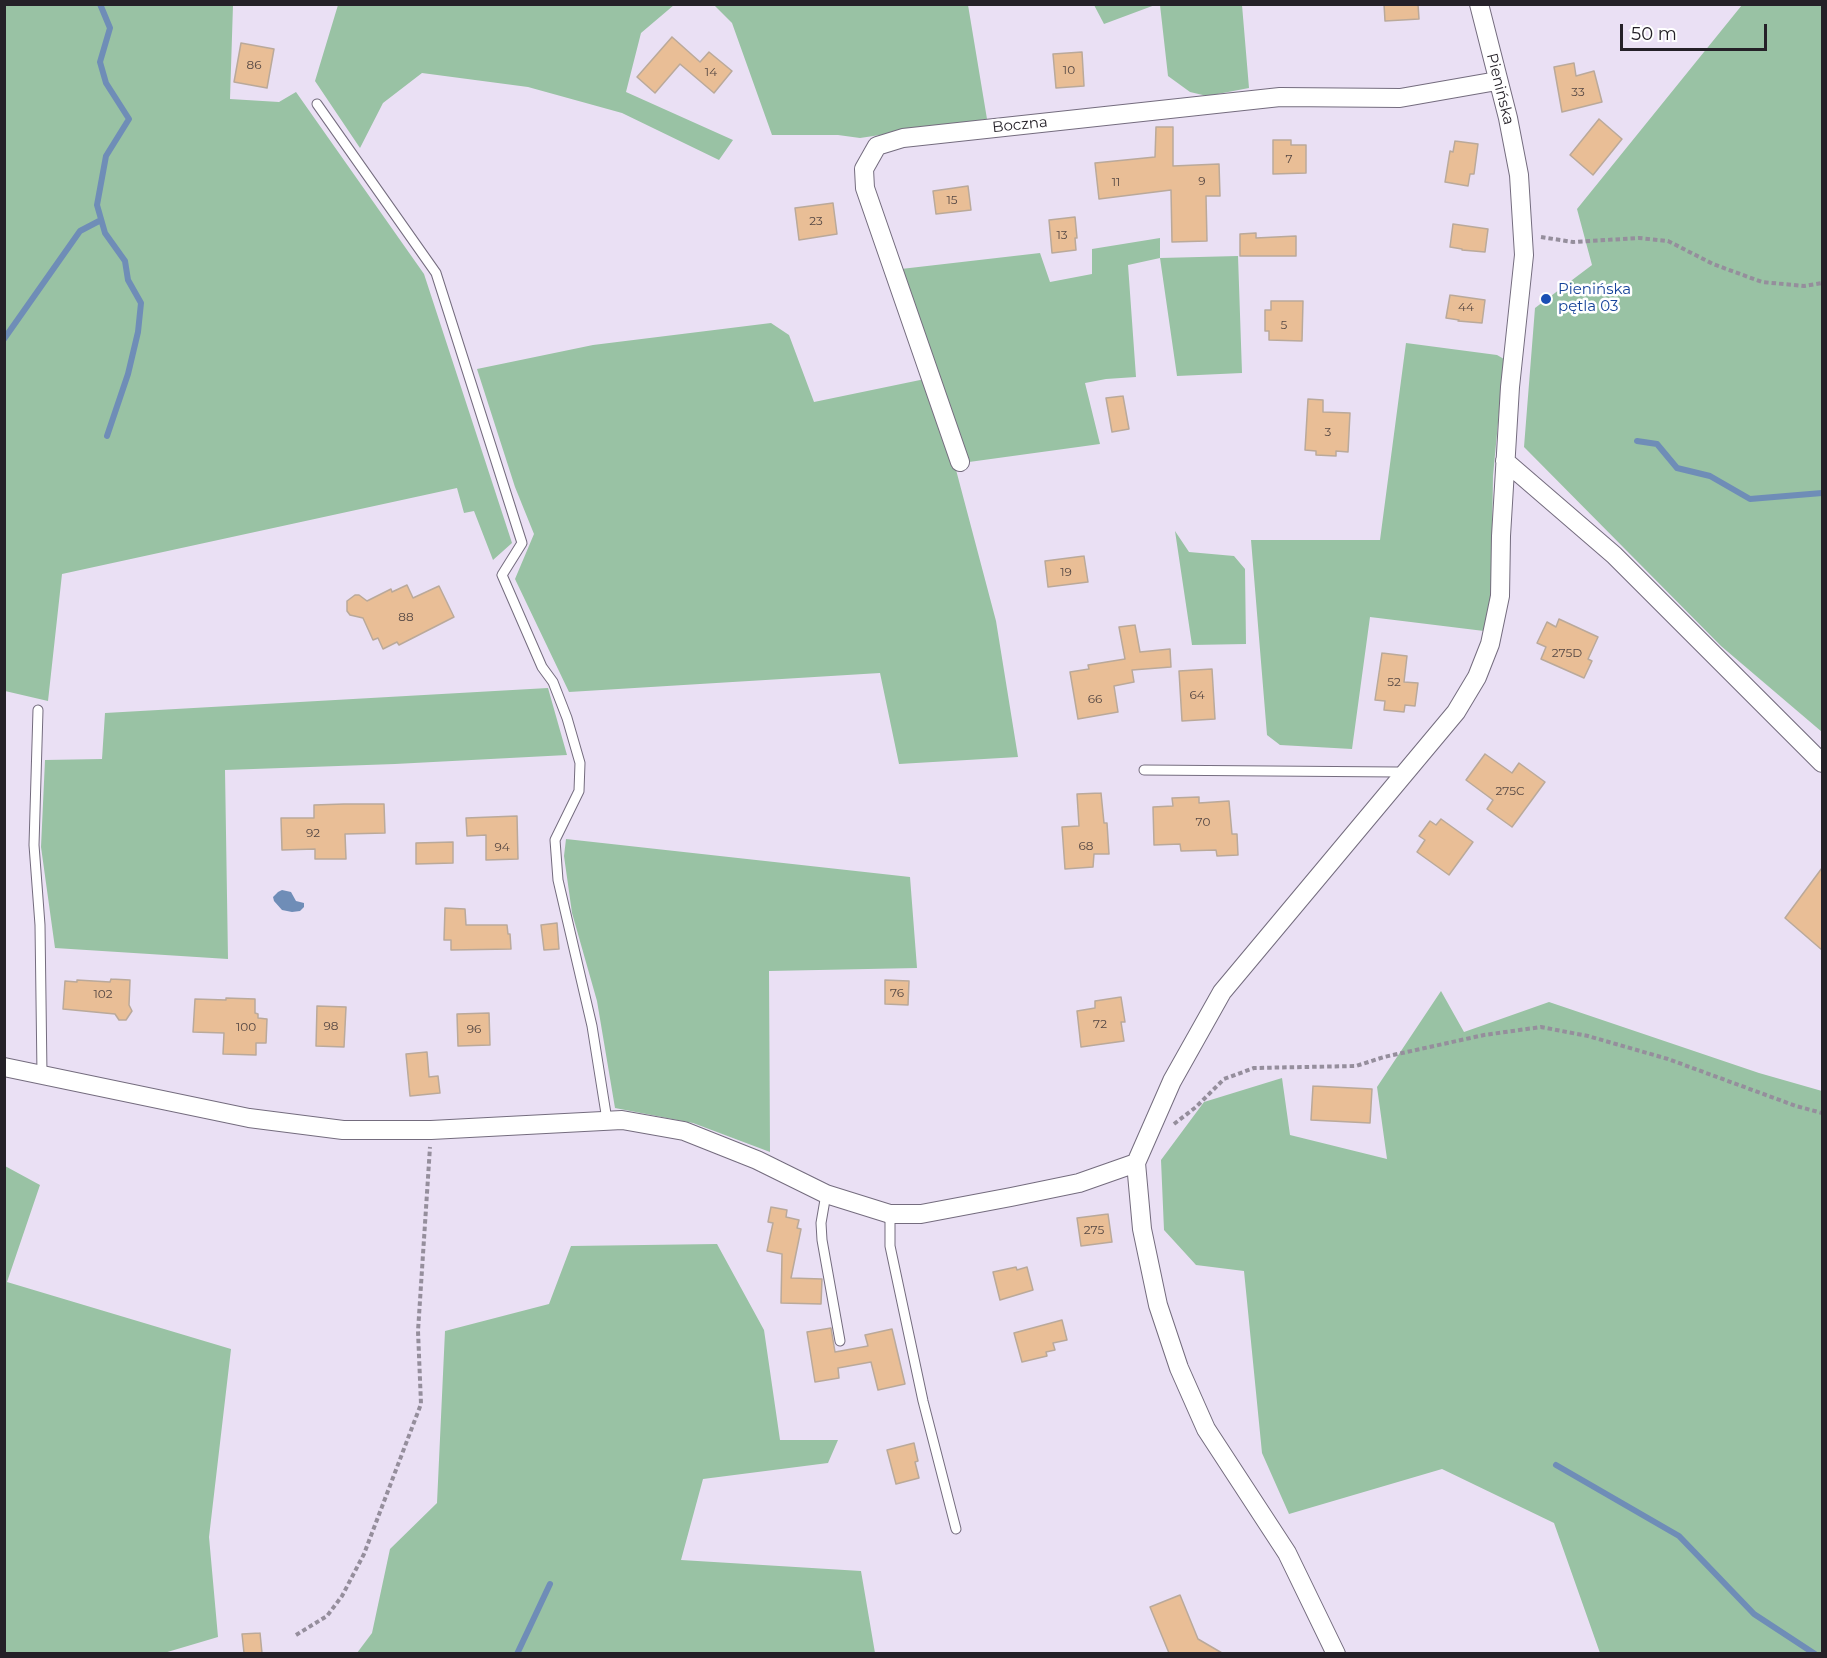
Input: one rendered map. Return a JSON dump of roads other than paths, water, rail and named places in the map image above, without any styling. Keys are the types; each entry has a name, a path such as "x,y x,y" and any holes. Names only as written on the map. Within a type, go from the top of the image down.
{"street":[{"name":"Pienińska","path":"1136,1163 1172,1081 1222,992 1456,712 1477,676 1490,644 1500,596 1501,536 1510,387 1524,255 1520,175 1479,4"},
{"name":"Boczna","path":"960,462 865,188 864,169 877,146 903,138 1280,97 1400,98 1497,81"},
{"path":"1505,461 1614,555 1822,763"},
{"path":"4,1067 249,1118 343,1130 431,1130 622,1120 684,1131 757,1160 826,1194 890,1214 921,1214 1045,1190 1078,1183 1136,1163 1142,1229 1158,1305 1179,1368 1206,1429 1287,1553 1336,1653"}],"lane":[{"path":"317,104 436,273 522,543 502,574 542,667 553,682 567,718 580,763 579,791 555,840 558,880 592,1026 607,1120"},
{"path":"38,710 33,845 40,925 42,1074"},
{"path":"1144,771 1397,772 1404,776"},
{"path":"826,1194 821,1232 840,1341"},
{"path":"890,1214 890,1246 920,1390 956,1529"}],"water":[{"path":"282,890 291,892 296,901 304,903 304,907 300,911 282,910 273,897"}],"waterway":[{"path":"100,4 110,28 100,62 106,83 129,119 106,156 97,205 105,233 125,261 128,280 141,303 138,332 128,374 107,436"},
{"path":"4,339 80,231 101,220"},
{"path":"1637,441 1657,444 1677,468 1710,476 1750,499 1822,493"},
{"path":"1556,1465 1679,1536 1754,1614 1815,1654"},
{"path":"517,1654 550,1584"}],"place":[{"name":"Pienińska pętla 03","path":"1546,299"}]}
